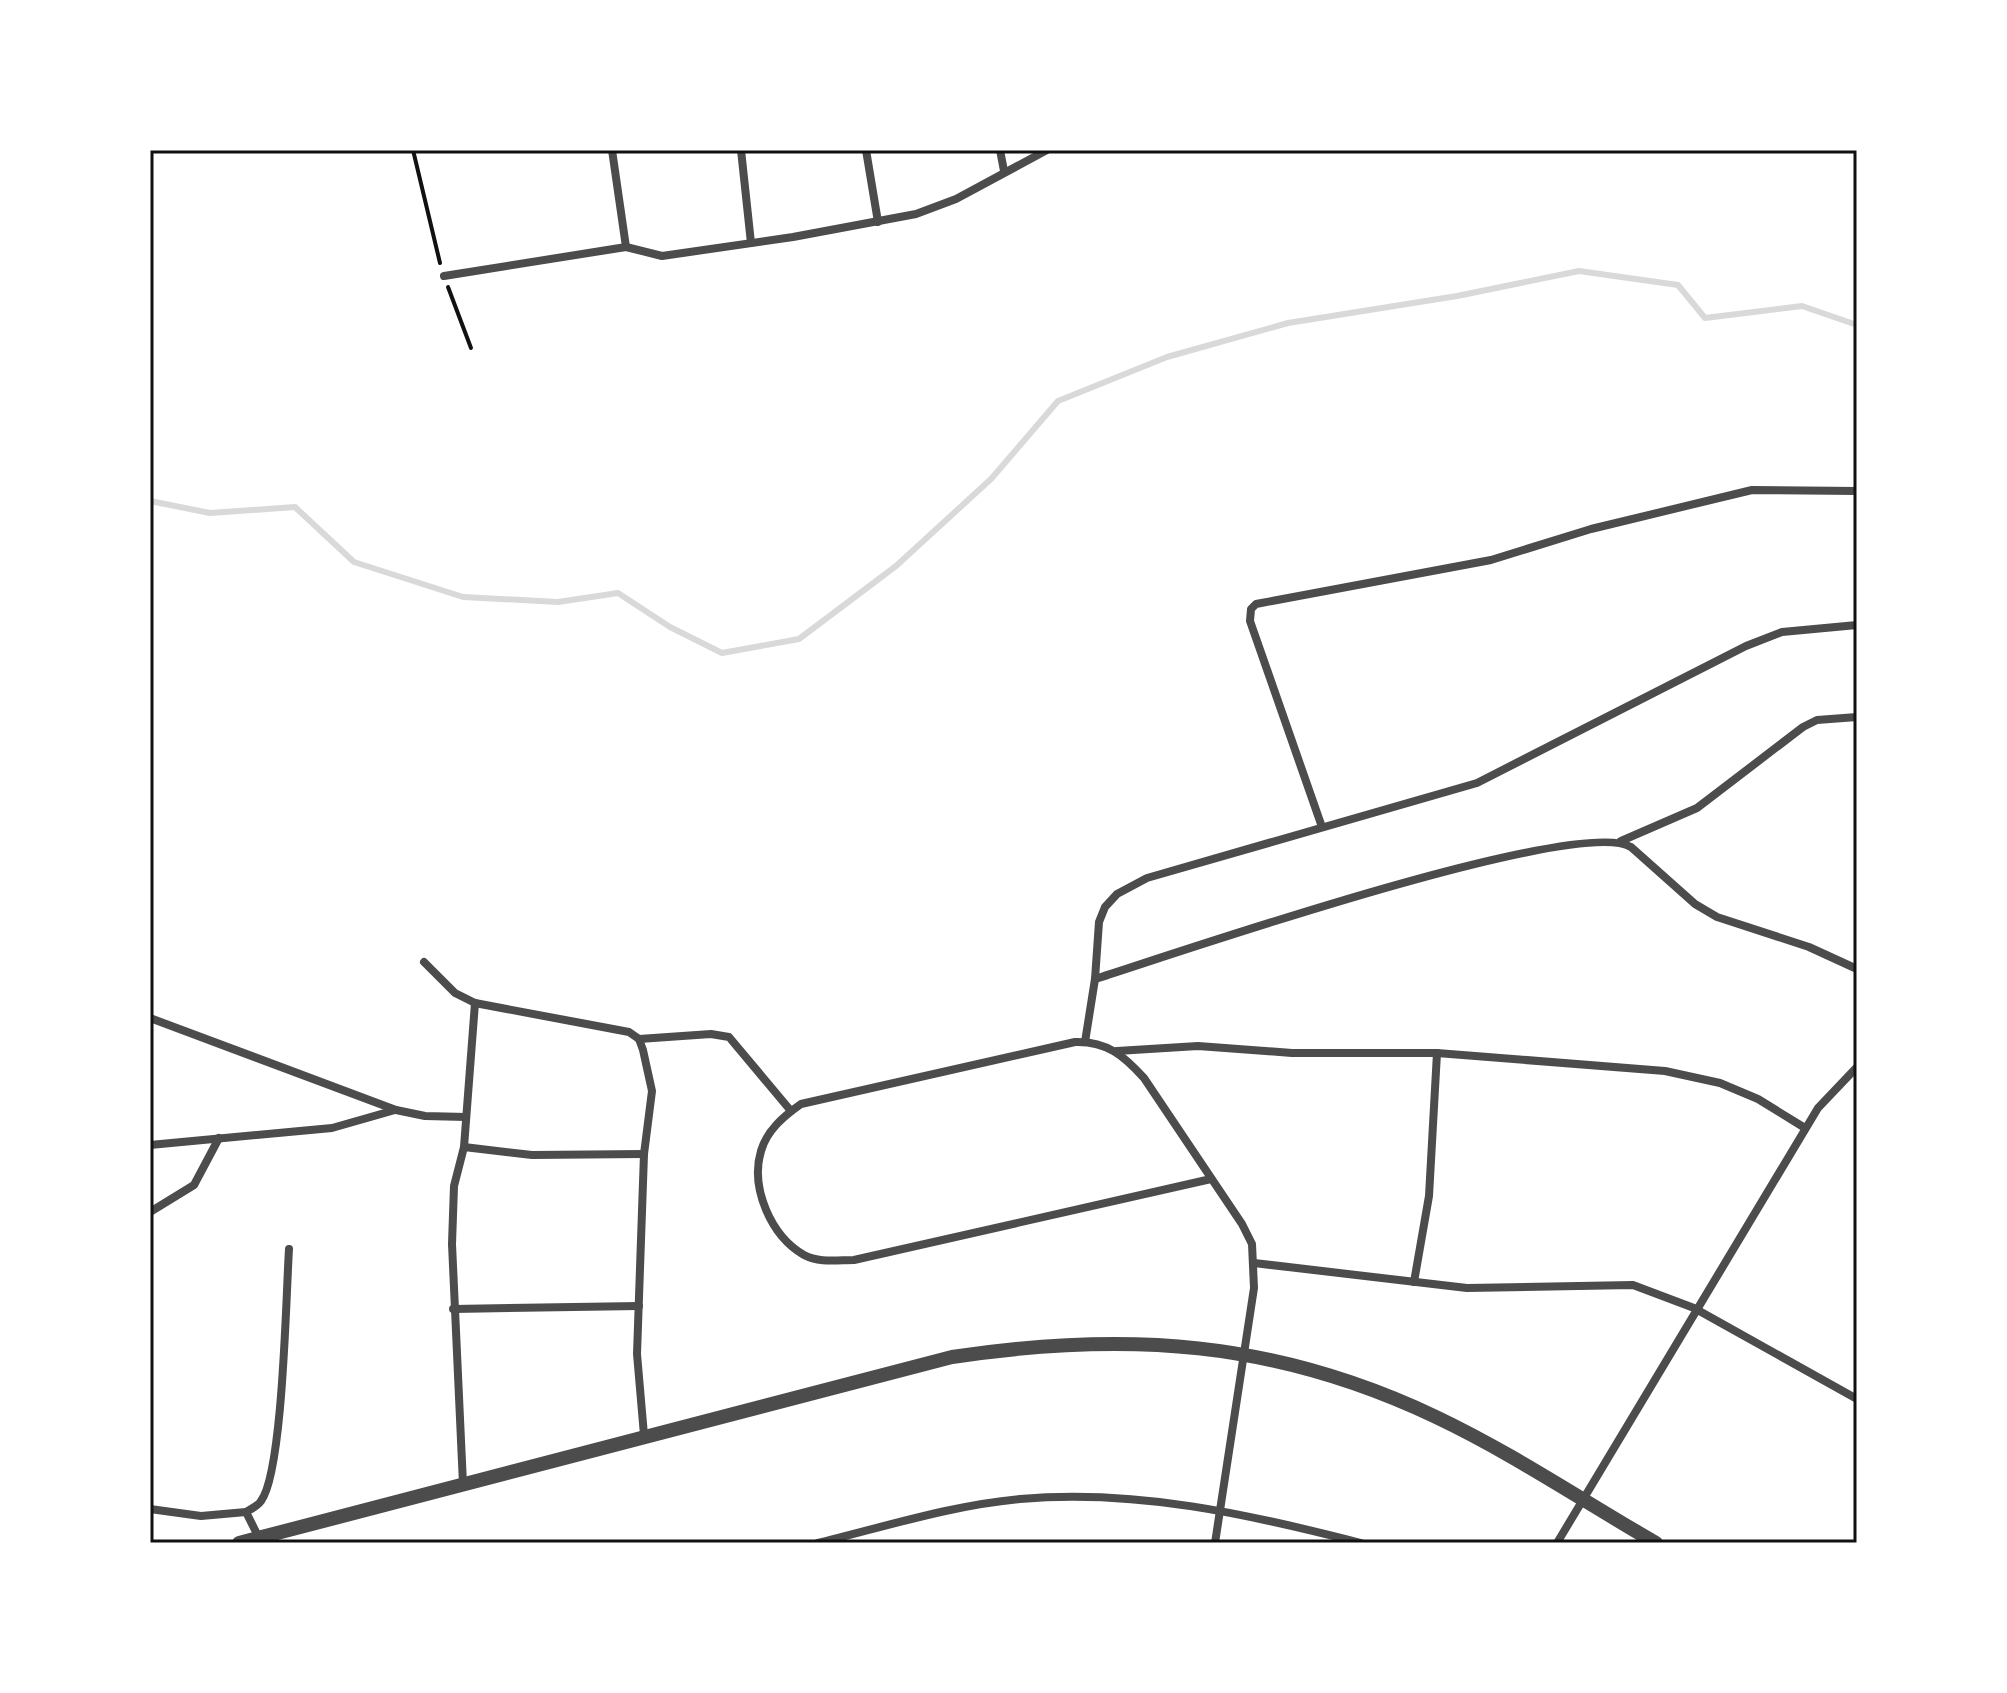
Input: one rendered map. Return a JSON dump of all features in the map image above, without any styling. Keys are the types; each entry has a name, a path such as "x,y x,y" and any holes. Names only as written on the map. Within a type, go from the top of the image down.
{"street":[{"path":"612,150 626,247"},
{"path":"741,150 751,243"},
{"path":"866,150 878,222"},
{"path":"1000,150 1004,171"},
{"path":"444,276 626,247 635,252 662,256 878,222 916,214 956,199 1047,150"},
{"path":"1322,827 1250,621 1251,609 1256,604 1491,560 1603,525 1752,490 1857,491"},
{"path":"1085,1042 1095,979 1099,922 1105,907 1117,894 1147,878 1477,783 1663,691 1702,668 1782,632 1857,625"},
{"path":"1095,979 1434,875 1576,842 1621,841 1697,808 1803,727 1817,720 1857,717"},
{"path":"1621,841 1647,859 1695,904 1717,917 1809,947 1857,969"},
{"path":"424,962 455,993 475,1003 629,1032 639,1039 711,1034 729,1037 791,1111"},
{"path":"463,1484 453,1309 454,1186 464,1147 475,1003"},
{"path":"150,1018 396,1110 425,1116 466,1117"},
{"path":"639,1039 652,1091 644,1154 637,1354 644,1435"},
{"path":"1211,1179 854,1260 822,1261 805,1256 784,1239 760,1196 761,1151 771,1131 801,1104 1085,1042 1117,1051 1198,1046 1292,1053 1437,1053 1665,1071 1720,1083 1758,1099 1805,1128"},
{"path":"1117,1051 1144,1078 1242,1224 1252,1244 1254,1263 1243,1354 1215,1543"},
{"path":"1414,1282 1429,1196 1437,1053"},
{"path":"1557,1543 1694,1308 1805,1128 1841,1080 1857,1067"},
{"path":"150,1145 332,1128 396,1110"},
{"path":"150,1212 194,1185 219,1138"},
{"path":"464,1147 532,1155 644,1154"},
{"path":"150,1509 201,1516 246,1512 260,1504 276,1447 289,1249"},
{"path":"1254,1263 1414,1282 1510,1288 1633,1285 1694,1308 1857,1399"},
{"path":"453,1309 639,1306"},
{"path":"239,1543 938,1360 1019,1347 1123,1341 1243,1354 1312,1370 1383,1394 1486,1443 1656,1543"},
{"path":"818,1543 921,1517 1017,1500 1094,1496 1163,1500 1220,1510 1361,1543"},
{"path":"246,1512 259,1538"}],"path":[{"path":"413,150 444,276 471,348"}],"waterway":[{"path":"150,501 210,513 295,507 354,562 463,597 558,602 618,593 670,627 722,653 799,639 896,566 991,479 1058,401 1167,357 1288,323 1457,296 1579,271 1678,285 1705,318 1802,306 1857,325"}]}
